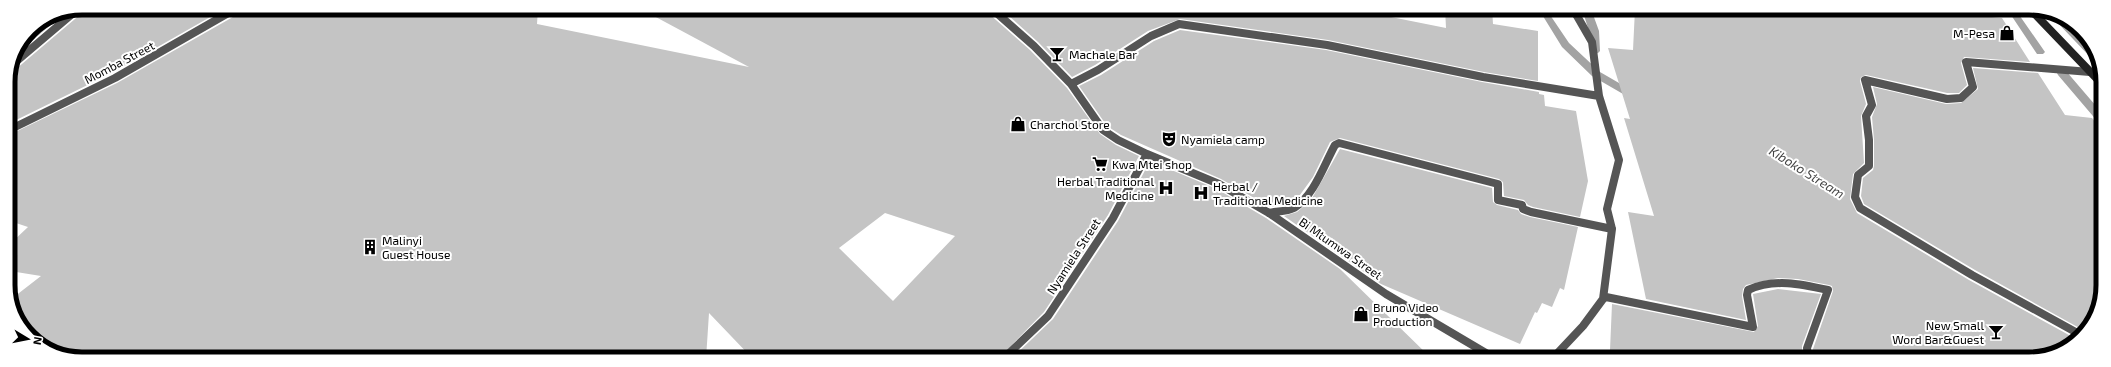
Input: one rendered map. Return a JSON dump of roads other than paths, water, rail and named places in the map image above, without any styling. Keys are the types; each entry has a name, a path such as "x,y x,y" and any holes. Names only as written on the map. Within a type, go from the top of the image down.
{"street":[{"name":"Momba Street","path":"15,127 115,78 225,15"},
{"name":"Bi Mtumwa Street","path":"1000,15 1034,46 1071,84 1103,130 1118,140 1147,154 1219,184 1269,213 1386,294 1484,352"},
{"path":"1559,352 1583,326 1603,299 1612,229 1607,209 1619,160 1599,96 1592,42 1577,15"},
{"path":"19,59 70,16"},
{"path":"2037,16 2096,78"},
{"path":"1071,84 1090,76 1144,40 1170,26 1179,24 1327,45 1483,77 1599,96"},
{"path":"2076,332 1972,275 1860,208 1855,198 1858,175 1869,166 1869,140 1866,116 1872,105 1865,80 1947,99 1961,98 1973,87 1966,62 2090,72"},
{"path":"1269,213 1288,210 1296,206 1324,167 1335,145 1339,143 1393,158 1430,165 1498,184 1498,200 1522,205 1523,209 1531,212 1612,229"},
{"name":"Nyamiela Street","path":"1010,352 1048,316 1113,218 1147,154"},
{"path":"1603,299 1606,297 1751,327 1752,324 1747,295 1748,290 1754,287 1766,284 1804,284 1828,290 1807,348 1807,352"}],"waterway":[{"name":"Kiboko Stream","path":"1546,15 1565,45 1596,74 1634,96"},
{"path":"1588,15 1594,31 1595,51"},
{"path":"2015,15 2040,52"},
{"path":"2065,26 2086,48"},
{"path":"2062,73 2096,113"}],"place":[{"name":"M-Pesa","path":"2007,33"},
{"name":"Machale Bar","path":"1057,54"},
{"name":"Charchol Store","path":"1018,124"},
{"name":"Nyamiela camp","path":"1169,139"},
{"name":"Kwa Mtei shop","path":"1100,164"},
{"name":"Herbal Traditional Medicine","path":"1166,188"},
{"name":"Herbal / Traditional Medicine","path":"1201,193"},
{"name":"Malinyi Guest House","path":"370,247"},
{"name":"Bruno Video Production","path":"1361,314"},
{"name":"New Small Word Bar&Guest","path":"1996,332"}]}
